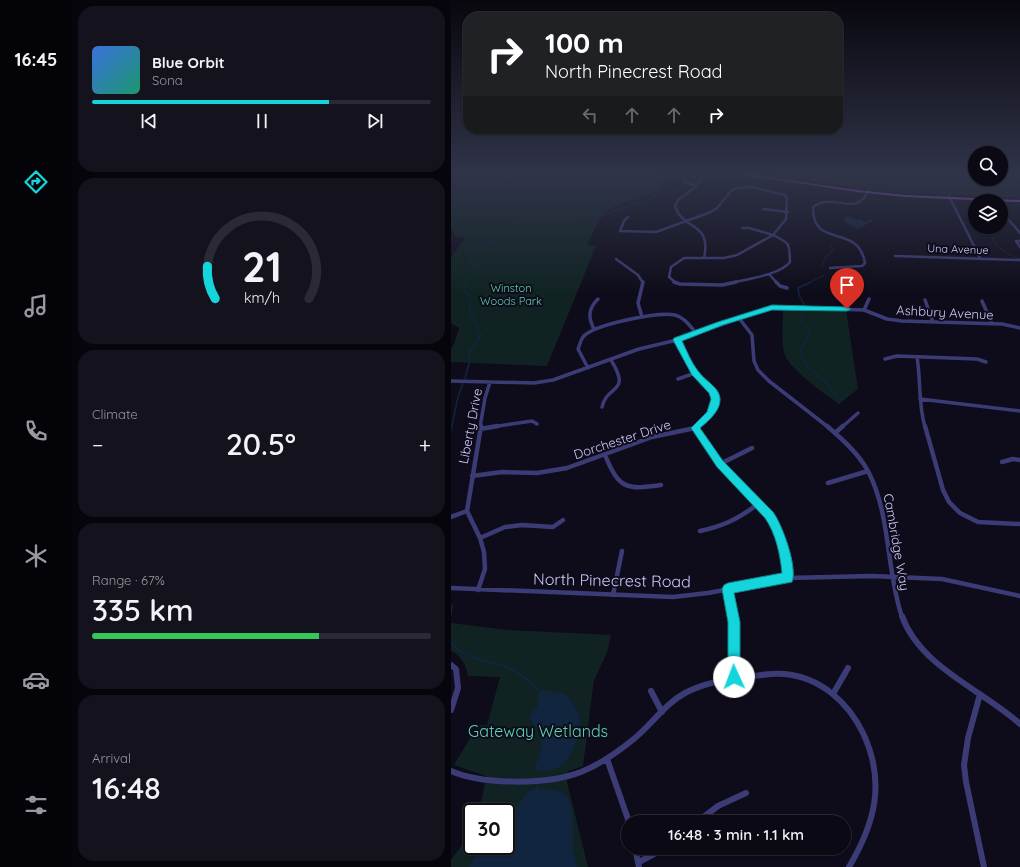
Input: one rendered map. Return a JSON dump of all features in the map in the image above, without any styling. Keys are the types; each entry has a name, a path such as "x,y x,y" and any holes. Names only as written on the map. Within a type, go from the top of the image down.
{"street":[{"path":"679,213 703,235 706,242 704,258"},
{"path":"627,217 620,231 656,232 703,213"},
{"path":"743,228 773,235 787,242 789,246 790,262 787,266 781,270 769,274 736,283 709,286 680,284 674,282 669,276 671,267 684,258 724,258 744,252 773,235 787,219 788,213"},
{"path":"813,213 814,220 818,227 823,231 853,242 861,248 863,254 864,265 830,268"},
{"path":"957,213 980,258"},
{"path":"1008,219 1020,233"},
{"path":"1020,241 1015,241 1020,247"},
{"name":"Una Avenue","path":"895,256 1020,260"},
{"path":"616,259 620,264 641,278 643,282 638,303 642,317"},
{"path":"769,274 780,286 787,288"},
{"path":"594,329 589,321 588,314 591,304 598,299"},
{"path":"864,310 869,299"},
{"path":"925,300 933,322"},
{"path":"982,301 992,324"},
{"name":"Ashbury Avenue","path":"451,380 544,382 645,347 677,340 761,310 776,307 864,310 892,320 992,324 1020,328"},
{"path":"588,368 578,348 583,337 594,329 642,317 666,314 675,315 685,320 696,333"},
{"name":"Cambridge Way","path":"739,318 753,335 754,364 760,374 801,408 835,433 857,454 868,471 877,491 899,608 913,638 931,659 942,669 1003,708 1019,722"},
{"name":"Dorchester Drive","path":"472,476 502,472 544,472 567,468 652,437 695,428 711,414 715,399 713,392 695,373 677,340"},
{"path":"885,359 894,356 977,359 987,362"},
{"path":"917,357 920,373 920,399 923,420 943,490 949,502 960,513 979,522 1020,524"},
{"path":"601,407 605,398 614,391 619,383 619,375 611,360"},
{"path":"677,379 695,373"},
{"name":"Liberty Drive","path":"467,511 485,398 490,382"},
{"path":"920,399 1020,411"},
{"path":"835,433 858,413"},
{"path":"480,429 532,421 537,424"},
{"path":"695,428 720,464 759,503 776,524 785,555 788,578"},
{"path":"720,464 752,448"},
{"path":"605,455 611,472 621,484 635,488 661,484"},
{"path":"1002,462 1013,459 1020,460"},
{"path":"828,482 868,471"},
{"path":"700,531 723,527 738,519 759,503"},
{"path":"451,517 467,511 480,538 484,552 485,570 478,590"},
{"path":"480,538 505,527 522,525 553,527 563,520"},
{"path":"613,595 622,551"},
{"name":"North Pinecrest Road","path":"451,588 673,597 788,578 892,576 953,581 1020,596"},
{"path":"728,589 734,622 734,677"},
{"path":"451,665 456,669 458,688 451,710"},
{"path":"833,694 848,668"},
{"path":"452,773 480,780 505,781 558,778 585,771 607,758 644,730 662,712 684,694 709,682 734,677 789,674 811,680 822,686 845,705 863,733 873,763 876,783 872,822 865,840 849,867"},
{"path":"651,691 662,712"},
{"path":"980,694 967,743 964,765 966,782 984,867"},
{"path":"607,758 627,815"},
{"path":"706,815 718,806 746,794"},
{"path":"639,864 654,855"}],"green space":[{"name":"Winston Woods Park","path":"451,213 605,213 597,224 587,245 596,246 547,366 451,362 451,348 453,347 459,328 451,323 451,257 465,238 454,236 454,231 451,229"},
{"path":"783,308 846,310 858,389 839,404 799,373 787,358 784,352 782,330"},
{"name":"Gateway Wetlands","path":"451,623 507,630 611,635 607,653 594,680 583,766 568,771 567,782 588,867 451,867 451,860 463,844 463,855 515,855 515,803 480,803 486,776 454,765 478,725 487,725 500,677 468,676 463,661 458,655 451,651"}],"water":[{"path":"845,216 866,222 872,219 874,220 858,229 844,222"},
{"path":"543,690 565,694 577,710 580,721 575,746 566,761 555,769 536,770 536,763 540,757 541,738 538,729 529,719 532,712 537,707 539,691"},
{"path":"536,789 555,790 566,796 570,802 573,816 573,850 577,867 469,867 477,855 515,855 515,809 528,792"}],"waterway":[{"path":"466,283 469,278 478,271 477,266 470,262 471,257 478,249 498,238 515,224 527,219 609,213"},
{"path":"861,214 861,220"},
{"path":"991,234 999,248 1020,259"},
{"path":"822,266 826,256 834,250 830,244"},
{"path":"810,282 824,275"},
{"path":"465,379 470,360 469,353 481,335 469,310 471,297 463,289 467,282"},
{"path":"805,306 799,295 798,288 810,282"},
{"path":"805,309 801,316 802,324 808,328 809,336 801,349 803,359 809,368 843,400"},
{"path":"451,430 458,397 463,383"},
{"path":"451,615 452,605"},
{"path":"451,642 462,653 476,659 507,667 516,671 539,691"}],"route":[{"path":"734,677 734,622 728,589 788,578 785,555 776,524 759,503 720,464 695,428 711,414 715,399 713,392 695,373 677,340 702,330 772,307 847,309"}]}
